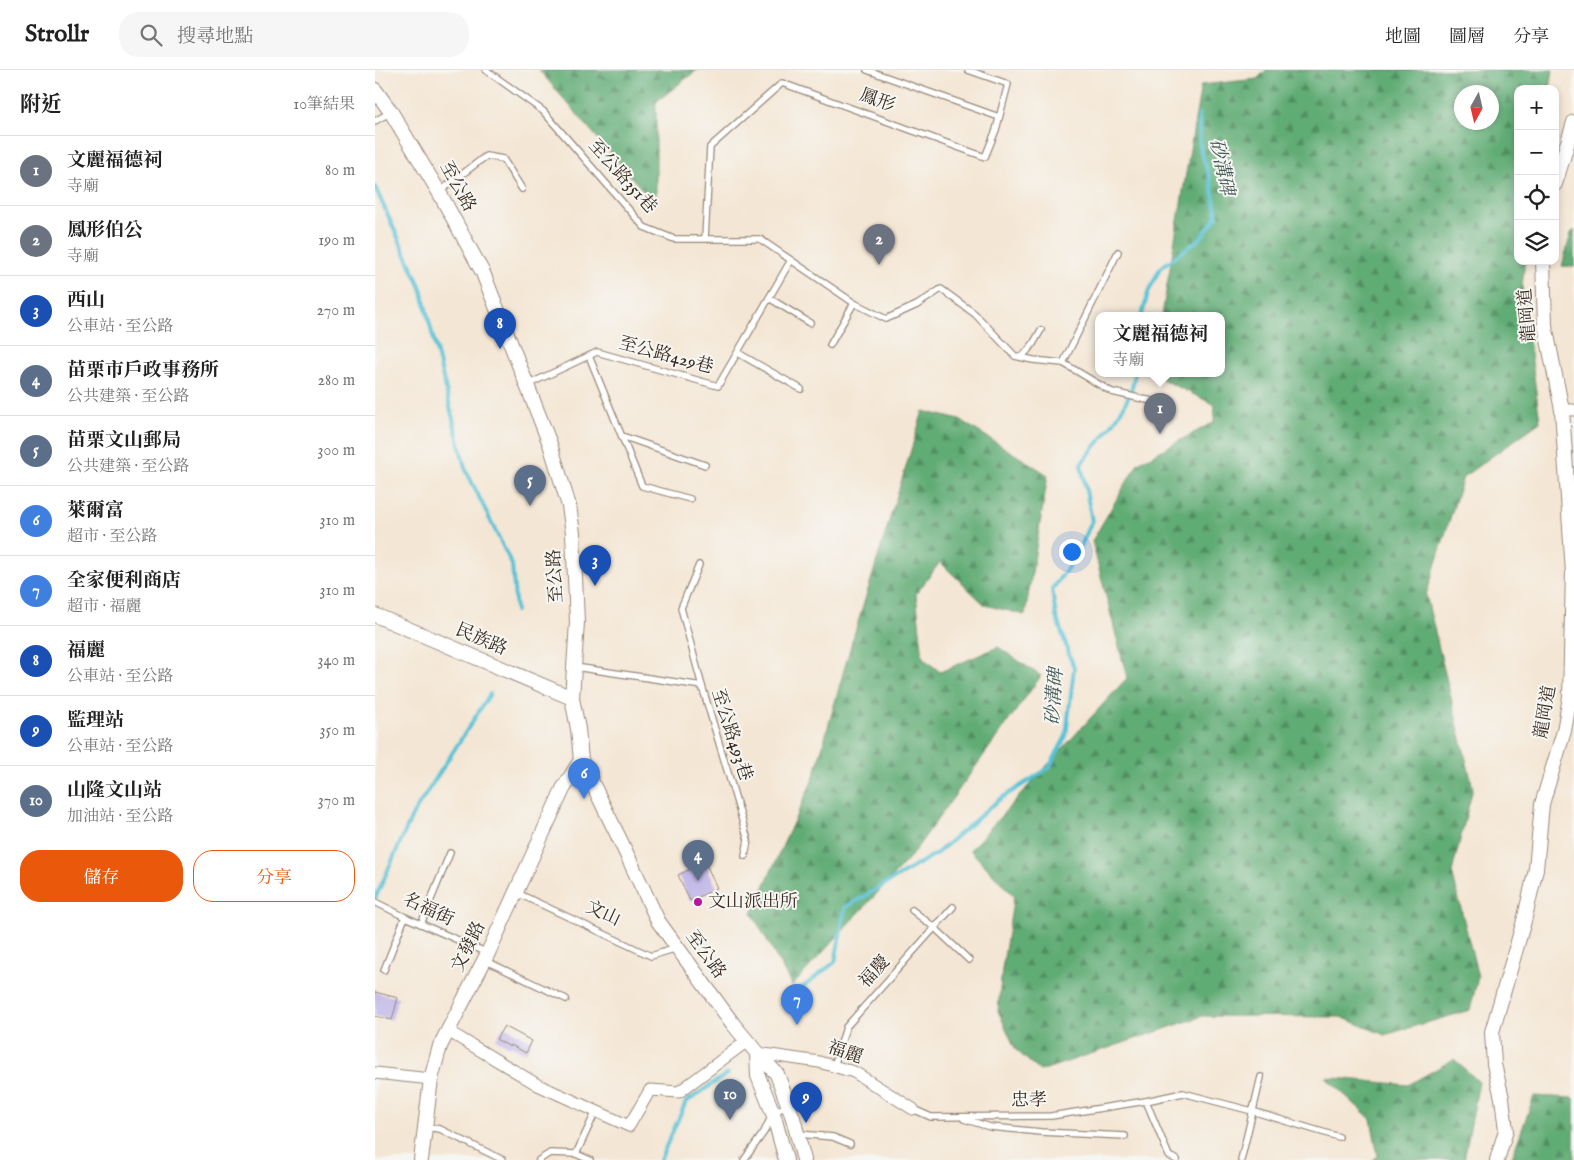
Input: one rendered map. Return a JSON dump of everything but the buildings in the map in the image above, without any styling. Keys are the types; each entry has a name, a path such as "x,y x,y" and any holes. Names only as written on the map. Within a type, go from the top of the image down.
{"street":[{"name":"至公路","path":"375,90 391,112 439,192 483,274 550,444 569,506 573,533 577,622 572,698 581,760 657,920 747,1041 777,1074 804,1160"},
{"path":"1558,175 1574,122"},
{"name":"龍岡道","path":"1497,1160 1506,1130 1503,1098 1494,1064 1492,1032 1525,921 1537,869 1542,804 1563,731 1570,697 1573,572 1568,410 1545,325 1543,265"},
{"name":"民族路","path":"375,615 572,698"},
{"name":"文發路","path":"421,1160 431,1079 440,1046 486,956 563,789 581,760"},
{"path":"448,1031 538,1085 629,1126 650,1090 679,1092 747,1041"},
{"path":"757,1053 758,1076 773,1113 786,1160"},
{"name":"福麗","path":"757,1053 819,1062 854,1072 913,1109"},
{"path":"375,1073 431,1079"}],"lane":[{"name":"至公路351巷","path":"487,70 543,111 644,227 674,239 760,239 854,302 886,319 917,305 941,289 975,314 1015,356 1022,357"},
{"name":"鳳形","path":"867,70 999,117"},
{"name":"鳳形","path":"705,238 710,147 782,83 985,157 1008,84 969,70"},
{"path":"375,121 391,112"},
{"path":"439,192 486,156 503,158 522,189"},
{"path":"1063,363 1118,252"},
{"name":"至公路429巷","path":"527,385 597,352 719,386 791,260"},
{"path":"769,298 810,323"},
{"path":"830,345 854,302"},
{"path":"1022,357 1033,344 1041,330"},
{"path":"737,353 801,389"},
{"path":"589,356 642,486 690,499"},
{"path":"1022,357 1063,363 1112,392 1156,402"},
{"path":"622,436 705,465"},
{"path":"699,565 681,608 702,686"},
{"name":"至公路493巷","path":"575,667 702,686 748,840 745,856"},
{"path":"421,924 449,853"},
{"name":"文山","path":"515,893 651,956 677,948"},
{"name":"名福街","path":"375,902 486,956 566,999"},
{"name":"福慶","path":"834,1066 846,1028 953,907"},
{"path":"912,910 935,928 969,960"},
{"path":"384,970 405,917"},
{"path":"1241,1160 1261,1077"},
{"name":"忠孝","path":"913,1109 931,1116 1051,1116 1146,1101 1183,1093 1252,1110 1339,1137"},
{"path":"1146,1101 1169,1156 1177,1160"},
{"path":"744,1160 764,1132 773,1113 788,1106"},
{"path":"576,1154 596,1111"},
{"path":"959,1117 990,1127 1041,1132 1125,1136"},
{"path":"425,1127 440,1129 503,1160"},
{"path":"797,1134 833,1137 850,1144"},
{"path":"539,1160 550,1153 576,1154 590,1160"}],"green space":[{"path":"539,70 697,70 656,102 656,206"},
{"path":"1266,70 1553,70 1551,85 1514,85 1514,265 1525,265 1522,286 1540,422 1463,477 1426,595 1473,788 1452,872 1478,977 1470,1010 1385,1035 1341,1017 1203,1016 1040,1071 1016,1050 998,1011 1002,969 1014,896 970,850 1127,678 1092,541 1138,463 1214,422 1215,405 1158,377 1225,377 1225,312 1163,312 1201,85 1257,79"},
{"path":"1574,230 1574,267 1562,266 1571,233"},
{"path":"923,411 960,420 1048,475 1025,615 985,605 940,562 916,594 923,658 940,672 998,647 1041,676 911,856 792,986 752,913 814,777 851,645"},
{"path":"1454,1059 1479,1082 1464,1160 1373,1160 1378,1156 1371,1119 1325,1077 1408,1085"},
{"path":"1534,1096 1574,1098 1574,1160 1511,1160"}],"waterway":[{"name":"砂溝碑","path":"1143,312 1148,293 1160,268 1201,238 1217,216 1210,179 1200,148 1199,115"},
{"path":"375,187 421,288 465,468 512,565 516,611"},
{"name":"砂溝碑","path":"781,1004 835,962 845,908 937,853 1000,799 1049,768 1066,736 1074,668 1056,616 1052,589 1077,555 1092,521 1081,464 1122,410 1128,398 1134,377"},
{"path":"375,899 413,814 490,694"},
{"name":"砂溝碑","path":"660,1160 686,1102 727,1074"}],"place":[{"name":"鳳形伯公","path":"879,265"},
{"name":"福麗","path":"500,349"},
{"name":"文麗福德祠","path":"1160,434"},
{"name":"苗栗文山郵局","path":"530,506"},
{"name":"西山","path":"595,586"},
{"name":"萊爾富","path":"584,799"},
{"name":"苗栗市戶政事務所","path":"698,881"},
{"name":"文山派出所","path":"698,902"},
{"name":"全家便利商店","path":"797,1025"},
{"name":"山隆文山站","path":"730,1120"},
{"name":"監理站","path":"806,1123"}]}
